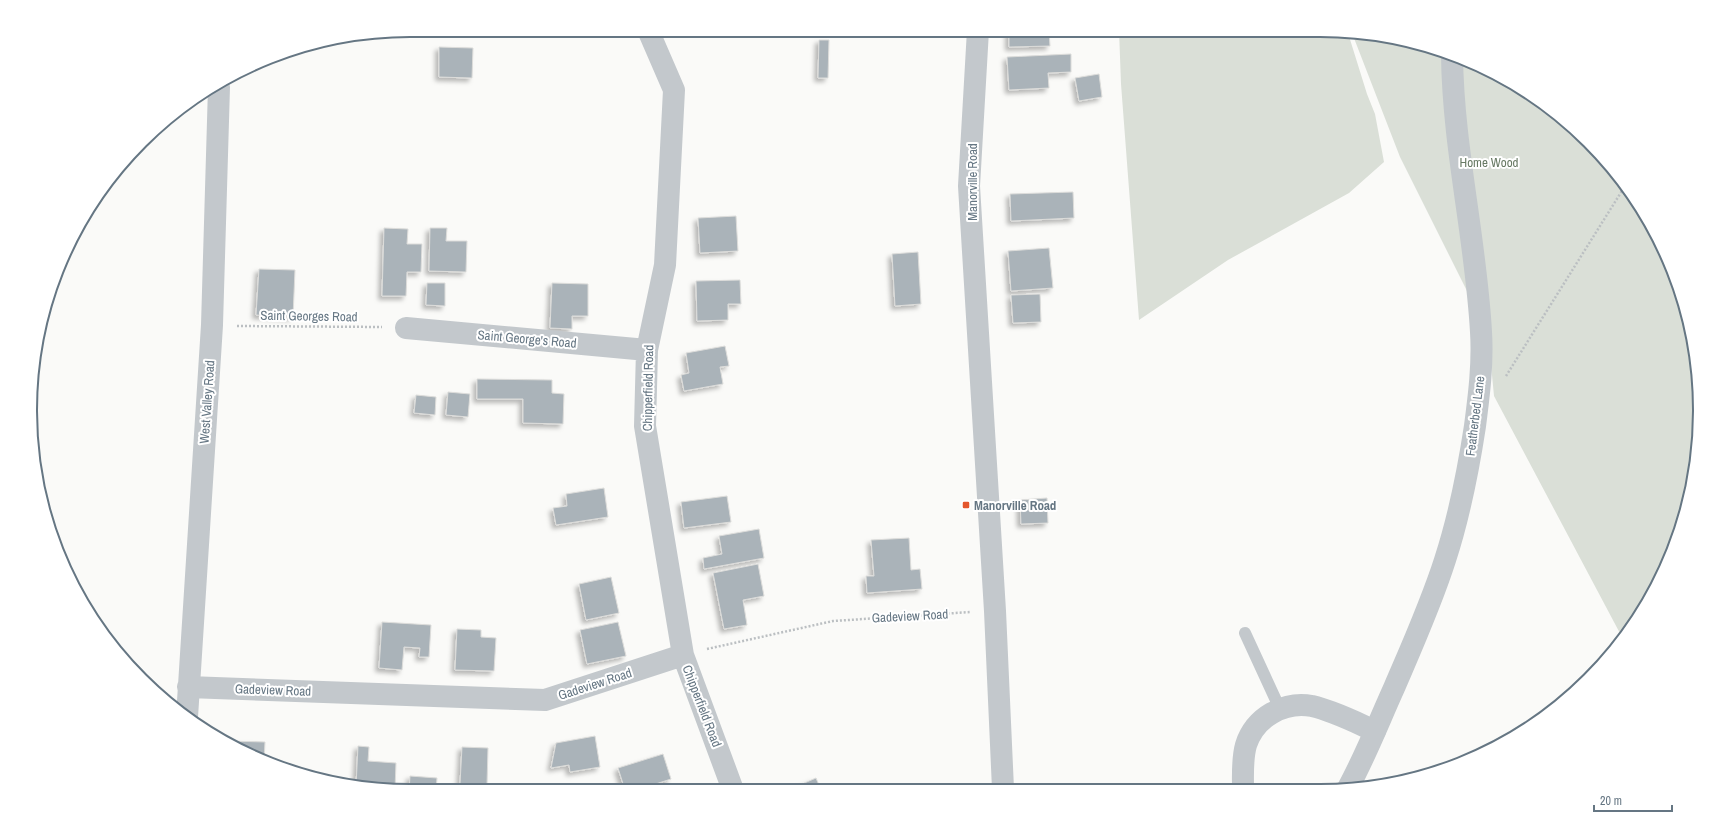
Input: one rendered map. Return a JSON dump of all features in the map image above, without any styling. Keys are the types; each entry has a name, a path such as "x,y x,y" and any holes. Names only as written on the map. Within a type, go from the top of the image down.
{"street":[{"name":"Chipperfield Road","path":"651,37 674,90 665,265 647,350 645,426 683,655 731,784"},
{"name":"Manorville Road","path":"978,37 969,186 995,611 1002,784"},
{"name":"Featherbed Lane","path":"1351,782 1363,760 1408,655 1445,562 1457,519 1470,457 1481,383 1481,333 1477,288 1457,128 1452,62"},
{"name":"West Valley Road","path":"187,710 212,325 219,90"},
{"name":"Saint George's Road","path":"406,328 647,350"},
{"name":"Gadeview Road","path":"188,687 545,700 683,655"},
{"path":"1243,784 1246,745 1251,734 1260,722 1269,714 1280,709 1294,706 1311,706 1375,731"},
{"name":"Featherbed Lane","path":"1361,782 1363,760"}],"lane":[{"path":"1245,633 1280,709"}],"path":[{"path":"1506,377 1622,191"},
{"name":"Saint Georges Road","path":"212,325 406,328"},
{"name":"Gadeview Road","path":"683,655 833,621 995,611"}],"green space":[{"path":"1119,37 1320,37 1350,38 1367,94 1375,114 1384,162 1349,193 1228,260 1139,320 1121,84"},
{"name":"Home Wood","path":"1354,39 1392,44 1440,57 1462,65 1506,87 1547,114 1584,146 1616,183 1643,224 1665,268 1680,314 1690,362 1693,410 1690,459 1680,507 1665,553 1643,597 1620,633 1494,396 1488,333 1400,157"}],"building":[{"path":"1009,37 1049,37 1050,46 1009,47"},
{"path":"819,40 829,40 828,78 818,78"},
{"path":"439,47 473,48 472,78 439,77"},
{"path":"1071,54 1071,72 1048,73 1049,88 1009,90 1007,57"},
{"path":"1099,74 1102,97 1079,101 1075,78"},
{"path":"1073,192 1074,218 1011,221 1010,194"},
{"path":"736,216 738,251 700,253 698,218"},
{"path":"384,228 408,229 407,244 422,244 421,272 407,272 406,296 382,296"},
{"path":"430,228 447,228 446,241 467,241 466,272 429,271"},
{"path":"1049,248 1053,288 1011,291 1008,251"},
{"path":"918,252 921,304 895,306 892,254"},
{"path":"259,269 295,270 293,317 256,315"},
{"path":"740,280 741,304 728,304 728,320 697,321 696,281"},
{"path":"427,283 445,283 445,306 426,305"},
{"path":"552,283 588,284 588,316 572,316 572,329 550,328"},
{"path":"1040,294 1041,322 1013,323 1011,295"},
{"path":"725,346 729,366 720,367 723,384 684,391 681,375 689,373 686,353"},
{"path":"477,379 552,380 552,393 564,394 563,424 523,423 523,399 477,399"},
{"path":"448,392 470,394 468,417 446,415"},
{"path":"416,395 436,397 435,415 414,413"},
{"path":"604,488 608,517 556,525 553,508 567,506 566,494"},
{"path":"727,496 731,522 684,528 681,502"},
{"path":"1047,498 1048,523 1021,524 1020,500"},
{"path":"759,529 764,558 704,569 703,558 722,554 719,536"},
{"path":"909,538 911,570 920,569 922,589 867,593 866,576 874,576 871,540"},
{"path":"758,564 764,596 743,600 747,625 724,629 713,573"},
{"path":"611,577 619,613 586,620 579,584"},
{"path":"382,622 431,625 429,657 419,657 420,648 404,647 402,670 379,668"},
{"path":"618,622 626,656 587,664 580,630"},
{"path":"457,629 481,630 481,637 496,638 494,671 455,670"},
{"path":"595,736 600,767 570,772 569,765 551,768 556,743"},
{"path":"238,741 265,742 264,754"},
{"path":"358,746 369,747 368,761 396,763 395,783 356,780"},
{"path":"462,747 488,748 487,784 460,784"},
{"path":"663,754 671,779 656,784 623,784 618,768"},
{"path":"410,776 437,778 437,784 409,784"},
{"path":"816,778 818,784 802,784"}],"place":[{"name":"Manorville Road","path":"966,505"}]}
